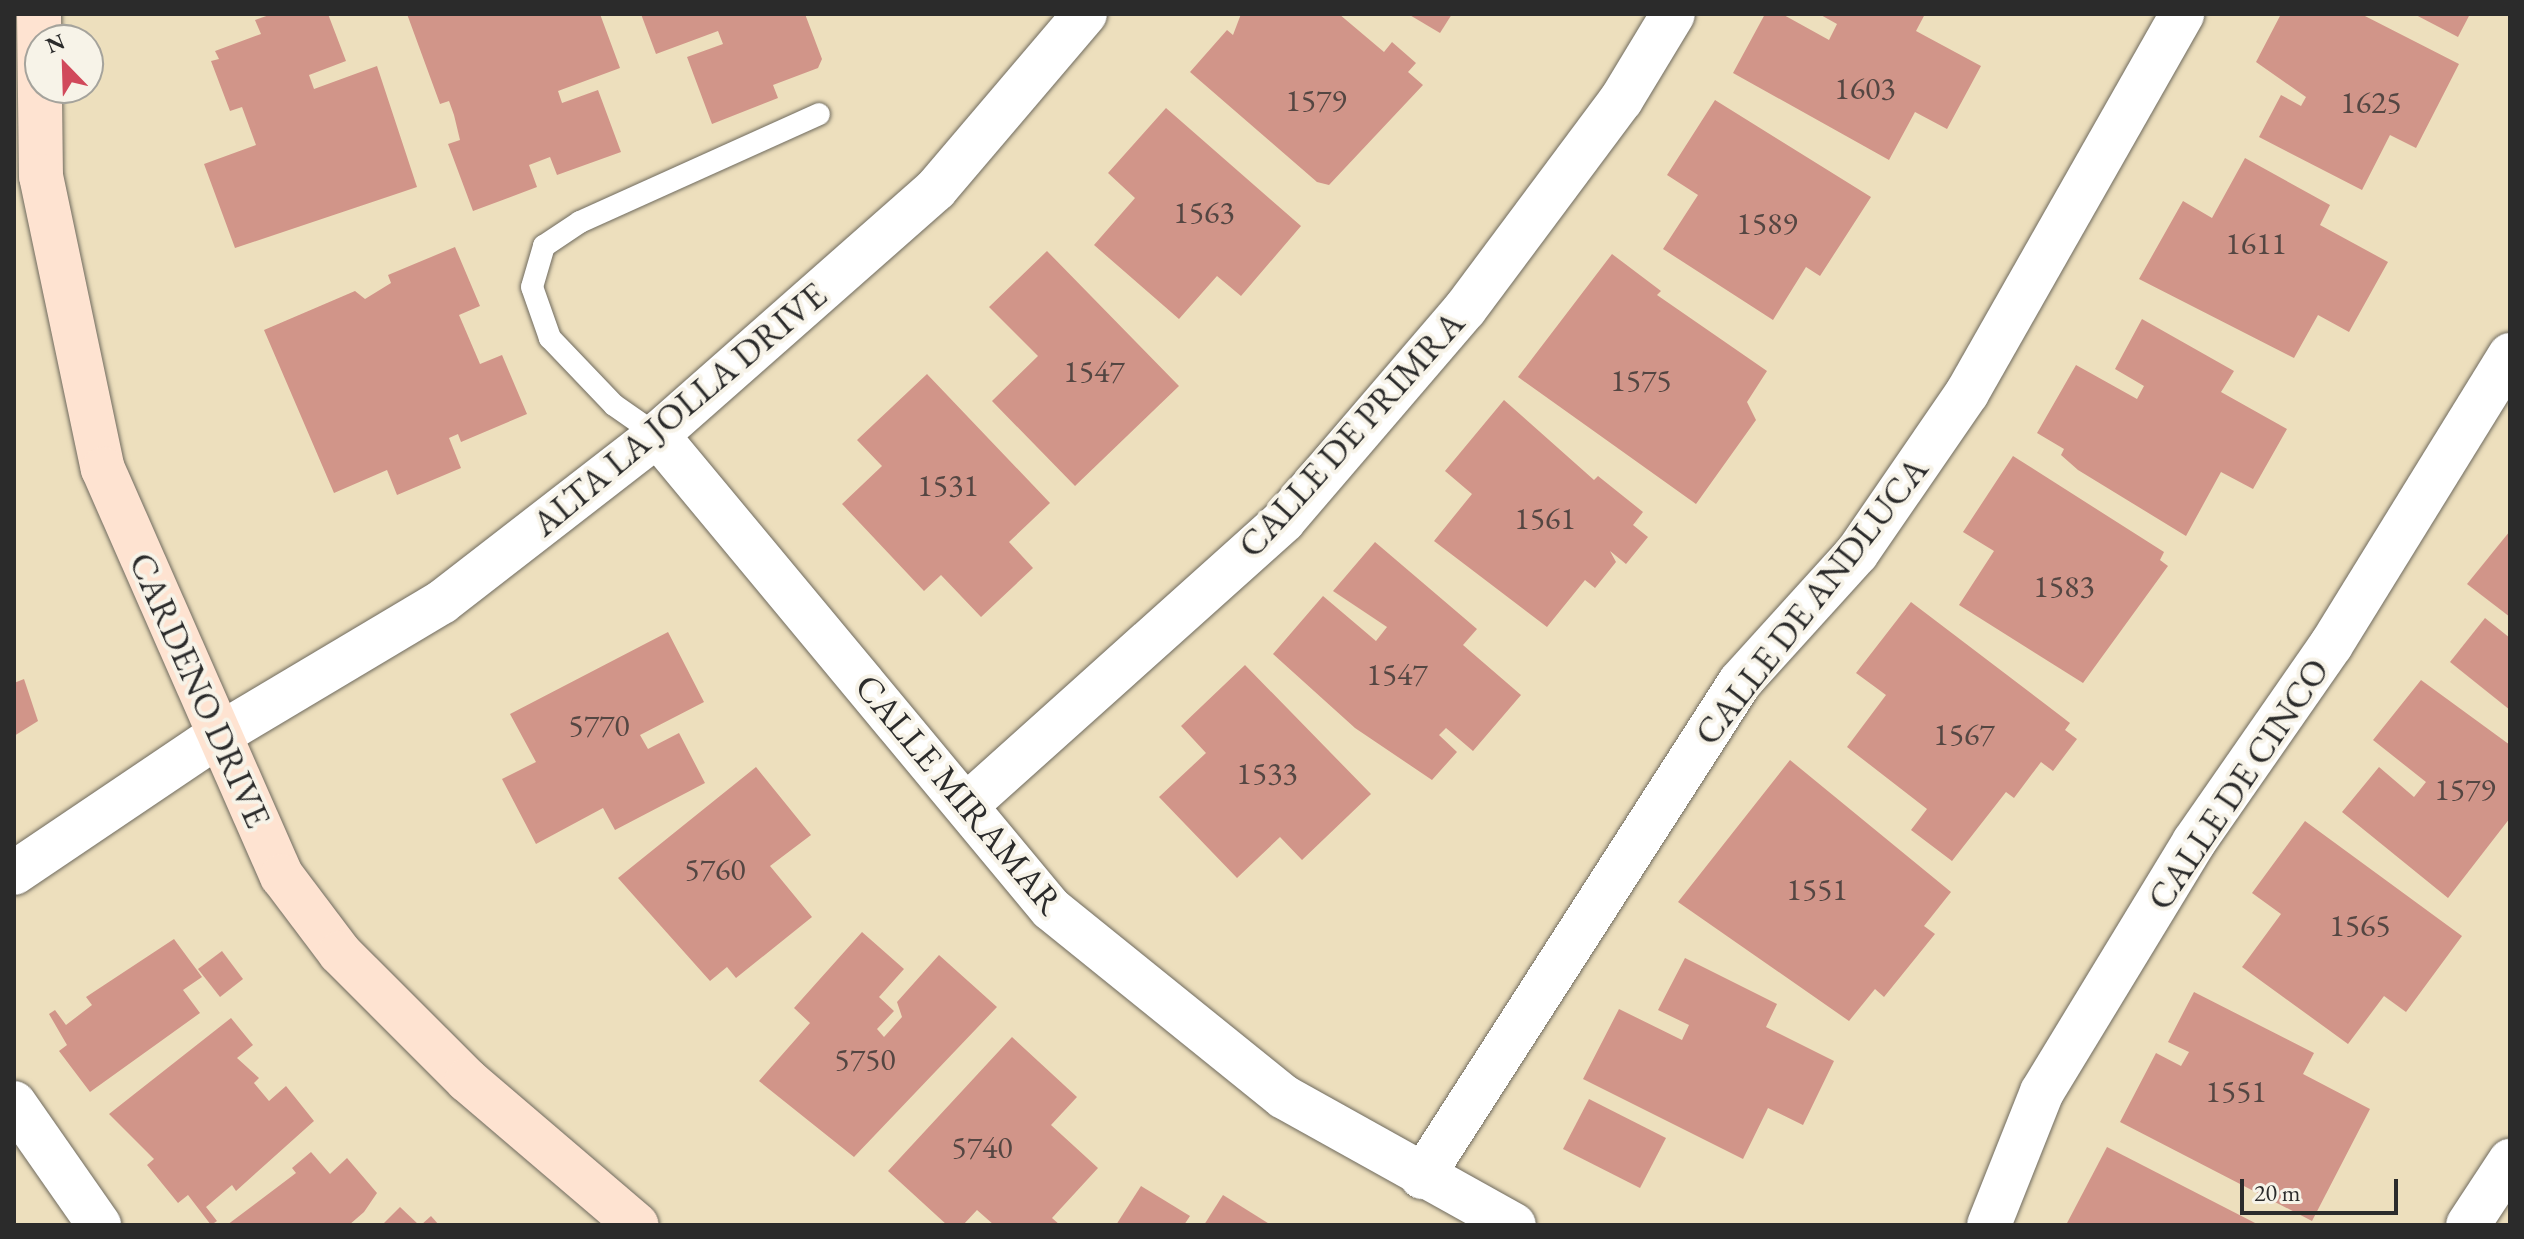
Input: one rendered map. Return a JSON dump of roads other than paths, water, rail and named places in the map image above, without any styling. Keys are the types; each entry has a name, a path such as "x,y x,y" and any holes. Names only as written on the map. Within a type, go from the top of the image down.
{"street":[{"name":"CARDENO DRIVE","path":"39,14 41,176 103,469 217,736 282,876 340,953 467,1080 637,1225"},
{"name":"ALTA LA JOLLA DRIVE","path":"14,873 217,736 442,602 657,435 936,189 1085,14"},
{"name":"CALLE DE PRIMRA","path":"969,803 1284,520 1465,309 1621,100 1673,14"},
{"name":"CALLE DE ANDLUCA","path":"1422,1177 1740,682 1857,553 1967,393 2182,14"},
{"name":"CALLE DE CINCO","path":"1989,1225 2042,1092 2194,842 2331,645 2510,355"},
{"name":"CALLE MIRAMAR","path":"657,435 969,803 1051,909 1284,1097 1422,1177 1514,1225"},
{"path":"14,1103 99,1225"},
{"path":"2468,1225 2510,1161"}],"lane":[{"path":"657,435 614,405 550,338 532,287 544,246 580,222 819,114"}]}
